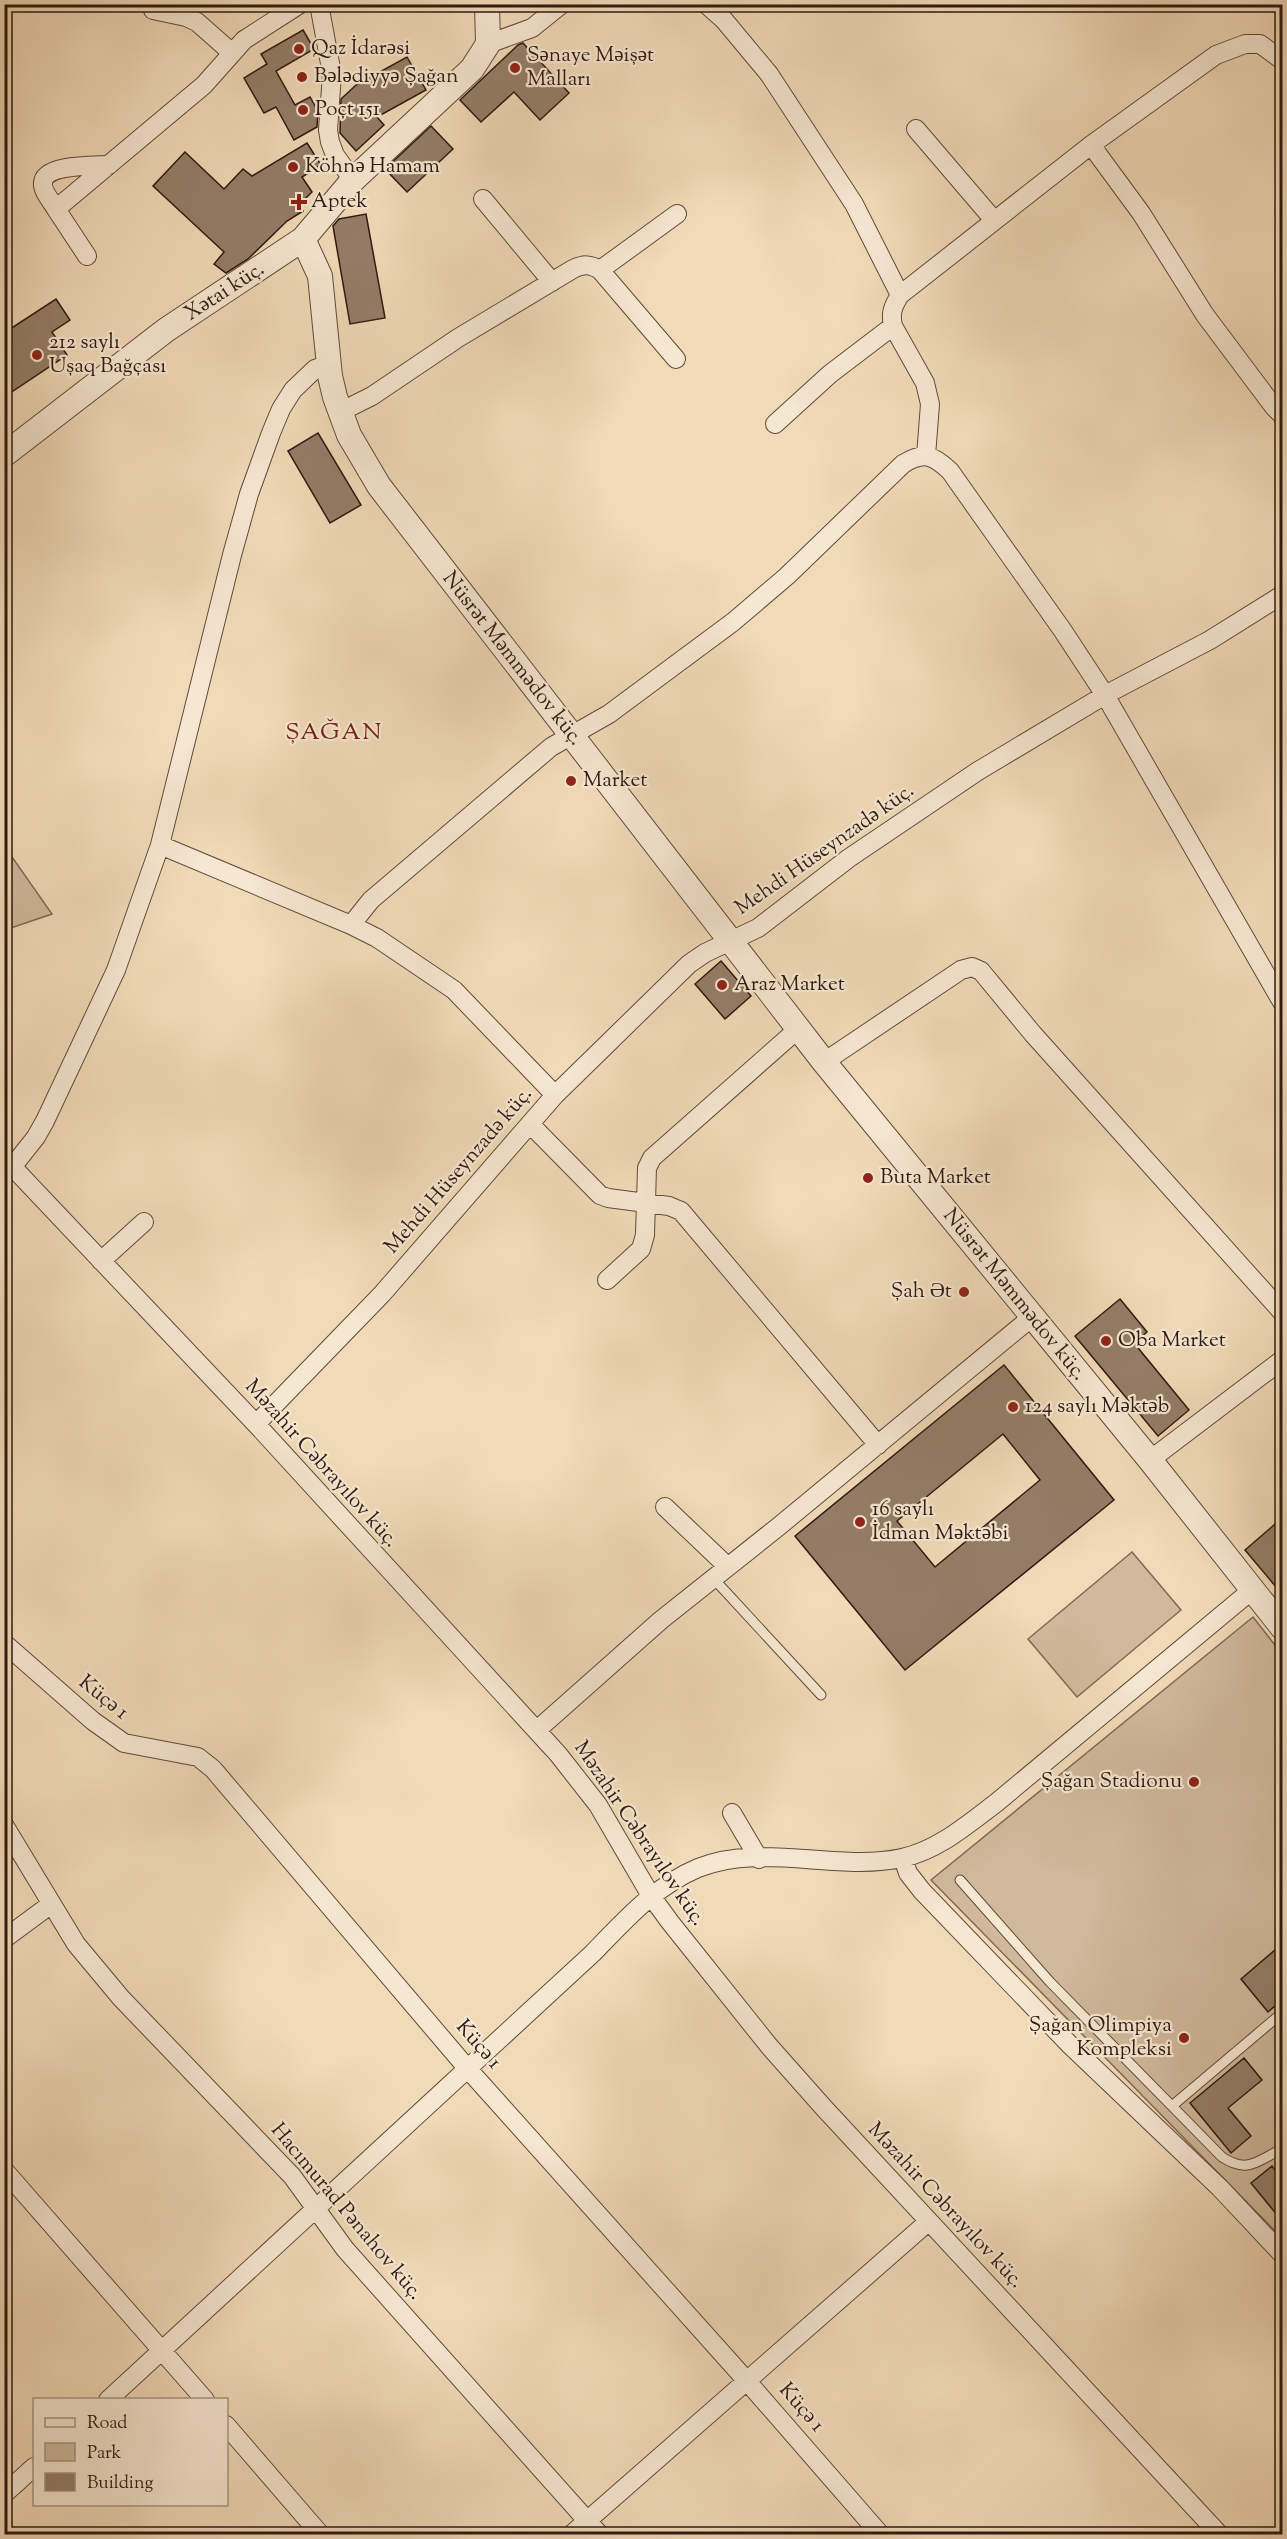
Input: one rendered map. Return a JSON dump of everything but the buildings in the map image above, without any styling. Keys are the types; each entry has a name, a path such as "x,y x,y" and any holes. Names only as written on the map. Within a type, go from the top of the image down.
{"street":[{"path":"56,208 204,85 231,52 263,26 300,4"},
{"path":"319,4 332,74 328,130 330,142 335,155 353,180"},
{"path":"487,4 488,44 532,28 562,4"},
{"path":"706,4 724,20 769,74 854,204 900,294"},
{"path":"153,10 186,17 197,22 231,52"},
{"name":"Xətai küç.","path":"4,455 166,330 303,239 353,180 472,69 488,44"},
{"path":"926,456 930,404 925,383 893,326 891,316 893,305 900,294 993,219 1216,55 1245,44 1260,44 1282,60"},
{"path":"916,129 993,219"},
{"path":"1091,145 1141,213 1205,315 1282,416"},
{"path":"87,256 44,189 43,182 45,176 62,168 109,165"},
{"path":"483,199 552,282"},
{"path":"600,270 677,214"},
{"name":"Nüsrət Məmmədov küç.","path":"303,239 320,276 329,364 340,411 349,435 379,486 570,735 733,941 824,1062 1150,1460 1282,1627"},
{"path":"340,411 372,396 458,338 584,264 592,265 600,270 676,359"},
{"path":"775,424 830,374 893,326"},
{"path":"9,1162 36,1137 45,1121 116,970 160,845 249,494 281,409 304,378 315,369 329,364"},
{"path":"351,925 371,900 532,762 570,735 609,714 733,622 787,576 903,464 914,457 926,456 937,459 950,471 1057,622 1105,695 1280,994"},
{"name":"Mehdi Hüseynzadə küç.","path":"256,1424 382,1294 555,1095 689,964 705,953 758,928 849,858 978,771 1105,695 1210,640 1282,595"},
{"path":"160,845 351,925 376,939 454,990 555,1095"},
{"path":"824,1062 961,970 972,967 981,971 1033,1034 1282,1312"},
{"path":"607,1280 641,1249 645,1235 644,1203 647,1168 652,1158 798,1029"},
{"path":"530,1124 600,1195 669,1206 681,1211 689,1218 878,1445"},
{"name":"Məzahir Cəbrayılov küç.","path":"9,1162 256,1424 371,1552 537,1730 598,1805 651,1896 769,2046 928,2222 1219,2535"},
{"path":"101,1261 144,1222"},
{"path":"537,1730 712,1577 778,1527 1032,1317"},
{"path":"1150,1460 1282,1360"},
{"path":"665,1507 727,1566"},
{"path":"110,2398 593,1953 651,1896 700,1867 729,1860 881,1861 903,1858 927,1850 952,1836 996,1803 1252,1590"},
{"name":"Küçə 1","path":"4,1642 93,1721 124,1743 198,1757 213,1769 467,2068 746,2380 880,2535"},
{"path":"732,1813 759,1859"},
{"name":"Hacımurad Pənahov küç.","path":"4,1825 50,1905 76,1944 121,1998 292,2176 345,2249 599,2535"},
{"path":"903,1858 908,1873 922,1892 1070,2046 1220,2188 1282,2254"},
{"path":"4,1939 50,1905"},
{"path":"4,2170 203,2398"},
{"path":"572,2535 928,2222"},
{"path":"228,2427 320,2535"},
{"path":"4,2494 33,2468"}],"lane":[{"path":"712,1577 821,1695"},
{"path":"960,1880 1050,1982 1222,2157 1235,2166 1245,2167 1282,2149"},
{"path":"1172,2106 1282,2013"}],"green space":[{"path":"5,847 52,914 5,930"},
{"path":"1132,1552 1181,1610 1077,1697 1028,1639"},
{"name":"Şağan Olimpiya Kompleksi","path":"1253,1617 1282,1654 1282,2238 931,1880"}],"place":[{"name":"Qaz İdarəsi","path":"299,49"},
{"name":"Sənaye Məişət Malları","path":"515,68"},
{"name":"Bələdiyyə Şağan","path":"302,77"},
{"name":"Poçt 151","path":"303,110"},
{"name":"Köhnə Hamam","path":"293,167"},
{"name":"Aptek","path":"299,202"},
{"name":"212 saylı Uşaq Bağçası","path":"37,355"},
{"name":"Market","path":"571,781"},
{"name":"Araz Market","path":"722,985"},
{"name":"Buta Market","path":"868,1178"},
{"name":"Şah Ət","path":"964,1292"},
{"name":"Oba Market","path":"1106,1341"},
{"name":"124 saylı Məktəb","path":"1013,1407"},
{"name":"16 saylı İdman Məktəbi","path":"860,1522"},
{"name":"Şağan Stadionu","path":"1194,1782"},
{"name":"Şağan Olimpiya Kompleksi","path":"1184,2038"}],"district":[{"name":"ŞAĞAN","path":"334,733"}]}
